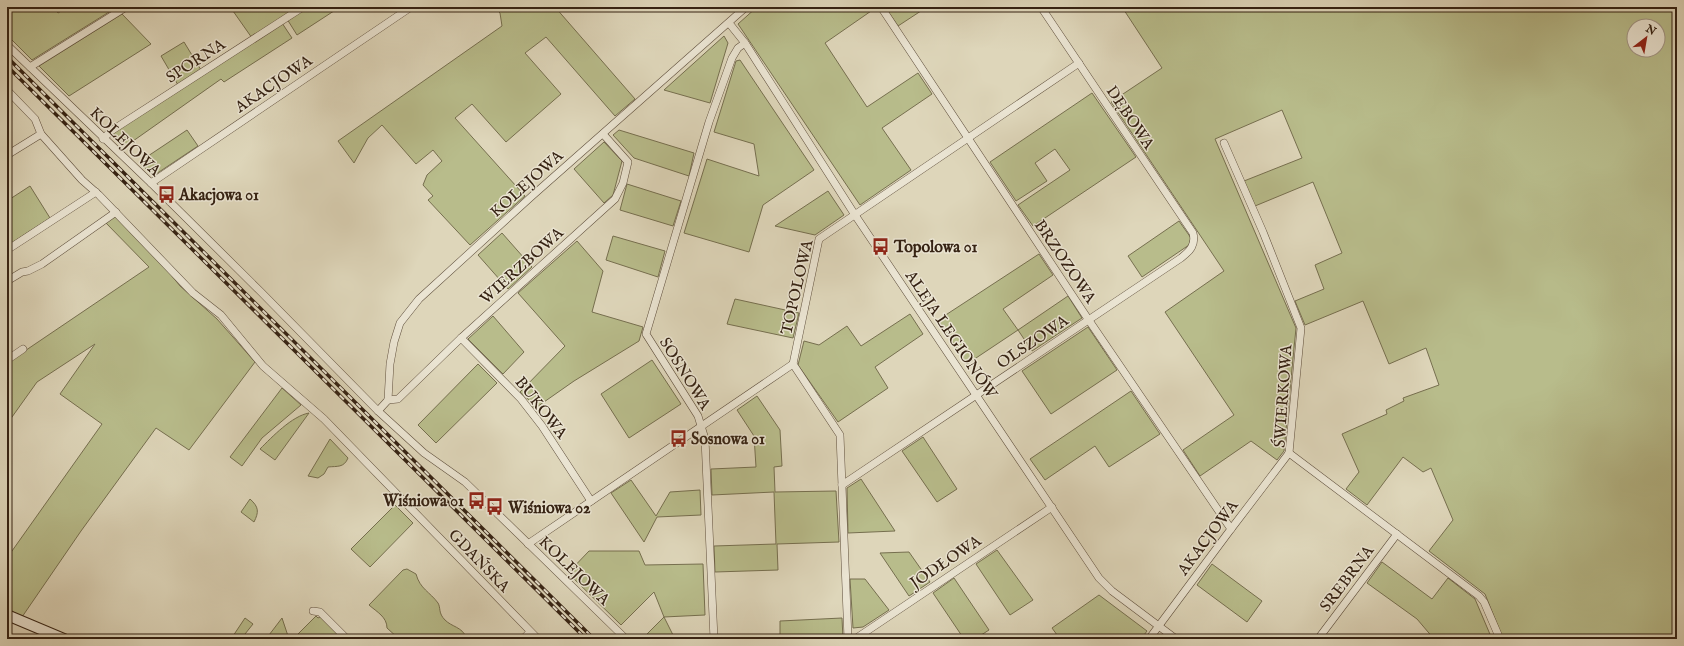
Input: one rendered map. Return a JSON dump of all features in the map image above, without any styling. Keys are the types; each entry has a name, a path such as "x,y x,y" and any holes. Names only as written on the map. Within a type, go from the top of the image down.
{"street":[{"path":"30,67 126,7"},
{"name":"SPORNA","path":"103,139 111,131 303,7"},
{"name":"AKACJOWA","path":"151,183 411,7"},
{"name":"KOLEJOWA","path":"388,400 390,364 394,342 400,323 419,299 746,7"},
{"name":"BRZOZOWA","path":"881,7 1088,319 1231,528"},
{"name":"DĘBOWA","path":"1041,7 1193,233 1195,240 1194,243"},
{"name":"ALEJA LEGIONÓW","path":"729,23 745,43 855,215 1102,582 1176,639"},
{"name":"SOSNOWA","path":"714,639 705,439 698,416 646,334 709,122 732,58 738,48 745,43"},
{"name":"KOLEJOWA","path":"7,45 103,139 151,183 378,411 424,453 460,478 626,639"},
{"name":"TOPOLOWA","path":"793,364 819,238 1079,63"},
{"path":"7,90 35,119 41,134 82,180 116,212 42,264 28,271 22,272 7,281"},
{"path":"7,155 41,134"},
{"name":"WIERZBOWA","path":"388,400 398,399 461,338 615,199 623,183 628,162 603,134"},
{"name":"ŚWIERKOWA","path":"1224,144 1263,232 1301,328 1289,453 1479,596 1484,602 1500,639"},
{"path":"7,250 96,192"},
{"name":"GDAŃSKA","path":"116,212 194,293 221,315 270,373 336,431 538,639"},
{"name":"OLSZOWA","path":"842,486 1088,319 1181,258 1191,250 1194,243"},
{"name":"BUKOWA","path":"461,338 521,398 542,426 591,501"},
{"path":"7,360 23,349"},
{"path":"528,544 793,364 840,435 848,639"},
{"path":"378,411 388,400"},
{"name":"AKACJOWA","path":"1149,639 1231,528 1289,453"},
{"name":"JODŁOWA","path":"855,639 1052,507"},
{"name":"SREBRNA","path":"1318,639 1397,534"},
{"path":"313,611 320,612 347,639"},
{"path":"7,615 64,639"},
{"path":"523,639 530,632"}],"green space":[{"path":"7,7 53,7 58,13 68,7 117,7 32,60 7,35"},
{"path":"239,7 301,7 252,38 233,11"},
{"path":"307,7 340,7 297,35 287,19"},
{"path":"494,7 555,7 635,99 615,116 546,37 525,53 561,94 506,142 472,104 455,118 525,196 470,245 428,200 433,196 423,185 427,175 442,161 433,150 416,164 382,125 368,138 354,163 338,141 502,26 500,13"},
{"path":"757,7 873,7 874,9 825,43 867,107 918,73 932,94 882,128 911,170 860,205 738,24"},
{"path":"885,7 927,7 898,26"},
{"path":"1122,7 1677,7 1677,639 1503,639 1485,594 1429,551 1453,520 1431,468 1423,472 1403,457 1367,505 1346,489 1359,472 1342,434 1387,414 1386,410 1404,401 1403,398 1439,385 1426,348 1389,364 1363,301 1305,325 1295,301 1324,289 1315,265 1342,253 1313,182 1255,206 1244,181 1302,158 1282,110 1215,139 1296,328 1284,451 1277,460 1251,441 1200,476 1183,450 1234,415 1165,312 1224,271 1111,102 1162,68"},
{"path":"122,14 151,44 69,96 39,66"},
{"path":"282,23 292,38 224,82 221,79 126,146 112,133"},
{"path":"724,36 728,43 710,103 664,90"},
{"path":"184,42 201,70 178,85 161,56"},
{"path":"740,60 814,170 763,205 749,252 684,233 707,159 759,176 754,144 714,132 736,61"},
{"path":"1092,93 1136,157 1033,226 1018,205 1070,170 1055,149 1035,163 1047,181 1016,201 990,162"},
{"path":"187,130 198,146 153,176 139,162"},
{"path":"619,130 694,153 689,176 634,158 613,135"},
{"path":"604,142 622,161 613,195 604,203 574,169"},
{"path":"627,184 681,201 673,226 620,210"},
{"path":"30,186 50,218 7,246 7,201"},
{"path":"828,191 844,215 815,235 775,226"},
{"path":"115,215 159,260 180,286 217,319 255,362 189,450 156,428 81,531 22,617 7,608 7,558 102,424 60,394 95,344 37,382 7,424 7,363 149,267 105,222"},
{"path":"1179,221 1191,238 1189,245 1142,277 1128,256"},
{"path":"502,233 532,267 508,289 478,255"},
{"path":"613,236 665,251 658,277 606,260"},
{"path":"577,241 603,271 592,312 643,327 639,341 574,381 534,409 530,401 520,392 565,346 518,293"},
{"path":"1039,254 1053,275 1003,309 1018,330 967,364 938,320"},
{"path":"1068,296 1082,318 1032,351 1018,330"},
{"path":"735,299 799,313 793,338 727,324"},
{"path":"910,314 923,334 875,367 888,388 838,422 798,365 804,341 819,345 847,326 861,346"},
{"path":"493,316 524,352 503,374 468,339"},
{"path":"1088,327 1117,370 1051,414 1022,371"},
{"path":"652,360 681,404 629,438 601,394"},
{"path":"478,364 497,383 436,443 418,425"},
{"path":"282,388 301,405 262,438 242,466 230,457"},
{"path":"1131,391 1160,434 1109,467 1095,446 1045,480 1030,459"},
{"path":"757,396 780,430 782,466 774,467 775,492 836,491 839,542 777,544 778,570 715,572 714,546 776,544 774,492 712,495 711,469 756,467 754,436 737,410"},
{"path":"309,413 275,460 260,449 276,433 289,423 296,418"},
{"path":"923,437 957,489 937,502 902,451"},
{"path":"330,439 348,458 340,466 328,467 324,474 318,478 308,476"},
{"path":"861,479 895,531 848,533 847,488"},
{"path":"631,480 656,516 670,492 700,490 701,515 657,517 644,542 611,493"},
{"path":"250,499 257,507 257,515 254,522 241,512"},
{"path":"395,505 413,523 370,567 351,549"},
{"path":"997,550 1033,600 1010,615 976,564"},
{"path":"589,551 639,551 645,565 703,564 705,615 664,617 654,592 621,625 568,573"},
{"path":"909,552 930,582 909,596 880,553"},
{"path":"1382,562 1432,599 1448,578 1475,599 1492,639 1434,639 1417,619 1367,583"},
{"path":"1212,564 1262,601 1247,622 1197,585"},
{"path":"407,569 416,574 423,587 438,603 440,613 443,617 462,631 466,637 465,639 399,639 387,628 387,624 383,618 369,605 403,570"},
{"path":"954,578 989,630 975,639 964,639 933,593"},
{"path":"850,579 865,579 889,610 863,627 853,628"},
{"path":"1099,595 1147,631 1141,639 1060,639 1052,628"},
{"path":"316,616 318,618 320,617 342,639 293,639"},
{"path":"664,617 675,639 642,639"},
{"path":"245,618 253,624 241,639 231,639"},
{"path":"282,618 289,639 266,639"},
{"path":"842,618 843,639 780,639 780,621"}],"railway":[{"path":"7,57 594,639"},
{"path":"7,66 586,639"}],"place":[{"name":"Akacjowa 01","path":"166,194"},
{"name":"Topolowa 01","path":"881,246"},
{"name":"Sosnowa 01","path":"678,438"},
{"name":"Wiśniowa 01","path":"477,500"},
{"name":"Wiśniowa 02","path":"495,507"}]}
